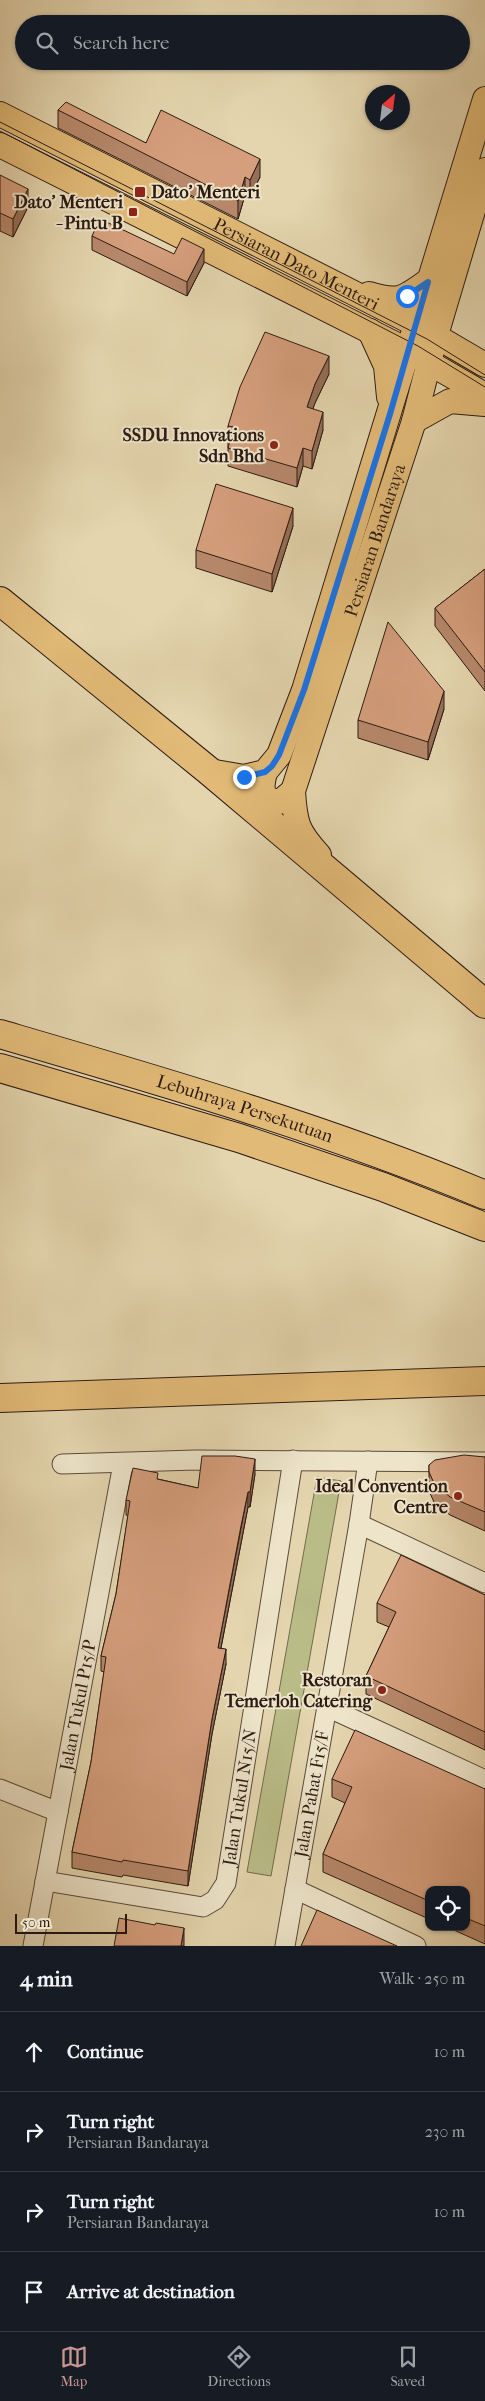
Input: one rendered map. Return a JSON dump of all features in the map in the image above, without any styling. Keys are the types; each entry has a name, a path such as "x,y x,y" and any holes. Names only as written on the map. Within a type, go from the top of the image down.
{"highway":[{"path":"0,601 209,771 485,1004"},
{"name":"Lebuhraya Persekutuan","path":"0,1034 287,1121 414,1165 485,1195"},
{"name":"Lebuhraya Persekutuan","path":"0,1068 239,1138 384,1187 485,1227"},
{"path":"0,1398 485,1381"}],"main road":[{"name":"Persiaran Bandaraya","path":"354,892 302,836 294,816 293,791 414,421 436,335 438,286 485,99"},
{"name":"Persiaran Dato Menteri","path":"0,114 415,324 478,361"},
{"name":"Persiaran Dato Menteri","path":"0,145 429,361 485,395"},
{"name":"Persiaran Bandaraya","path":"265,772 279,755 304,690 390,414 415,324 438,286 485,170"},
{"path":"332,282 390,300 438,286 452,320 478,361"},
{"path":"370,331 386,366 390,414"},
{"path":"414,421 450,401 485,404"},
{"path":"209,771 244,777 265,772 261,788 263,795 280,802 293,791"}],"street":[{"path":"62,1464 123,1464 196,1460 485,1462"},
{"name":"Jalan Tukul N15/N","path":"45,1880 203,1907 215,1900 226,1883 293,1460"},
{"name":"Jalan Pahat F15/F","path":"285,1946 359,1524 368,1461"},
{"name":"Jalan Tukul P15/P","path":"33,1946 123,1464"},
{"path":"359,1524 485,1583"},
{"path":"327,1707 485,1780"},
{"path":"0,1789 58,1812"},
{"path":"295,1889 416,1946"}],"green space":[{"path":"317,1477 341,1481 271,1876 247,1872"}],"building":[{"path":"66,102 146,143 161,110 260,159 250,180 245,177 238,201 58,110"},
{"path":"0,175 28,189 13,219 0,213"},
{"path":"100,219 174,254 182,238 204,249 187,282 92,236"},
{"path":"265,332 329,356 315,384 307,407 323,412 312,451 303,448 297,468 228,448 234,427 228,426 240,387"},
{"path":"216,484 293,508 272,574 196,550"},
{"path":"485,569 485,672 435,608"},
{"path":"388,622 444,691 428,742 358,720"},
{"path":"464,1455 485,1457 485,1512 450,1497 434,1483 429,1472 429,1465 435,1460"},
{"path":"202,1456 235,1456 255,1459 218,1648 226,1649 212,1719 188,1871 123,1860 122,1862 72,1852 91,1762 106,1657 101,1656 116,1594 130,1501 126,1500 133,1468 158,1473 157,1479 198,1488"},
{"path":"401,1555 485,1595 485,1732 366,1676 396,1612 377,1603"},
{"path":"355,1730 485,1789 485,1926 470,1920 470,1886 425,1886 425,1899 323,1854 352,1787 332,1779"},
{"path":"317,1910 397,1946 301,1946"},
{"path":"119,1918 184,1928 181,1946 114,1946"}],"tram line":[{"path":"0,122 427,339 485,375"},
{"path":"0,131 418,346 485,387"}],"place":[{"name":"Dato' Menteri","path":"140,192"},
{"name":"Dato' Menteri - Pintu B","path":"133,212"},
{"name":"SSDU Innovations Sdn Bhd","path":"274,445"},
{"name":"Ideal Convention Centre","path":"458,1496"},
{"name":"Restoran Temerloh Catering","path":"382,1690"}],"route":[{"path":"244,777 265,772 272,766 279,755 304,690 390,414 428,282 407,296"}]}
